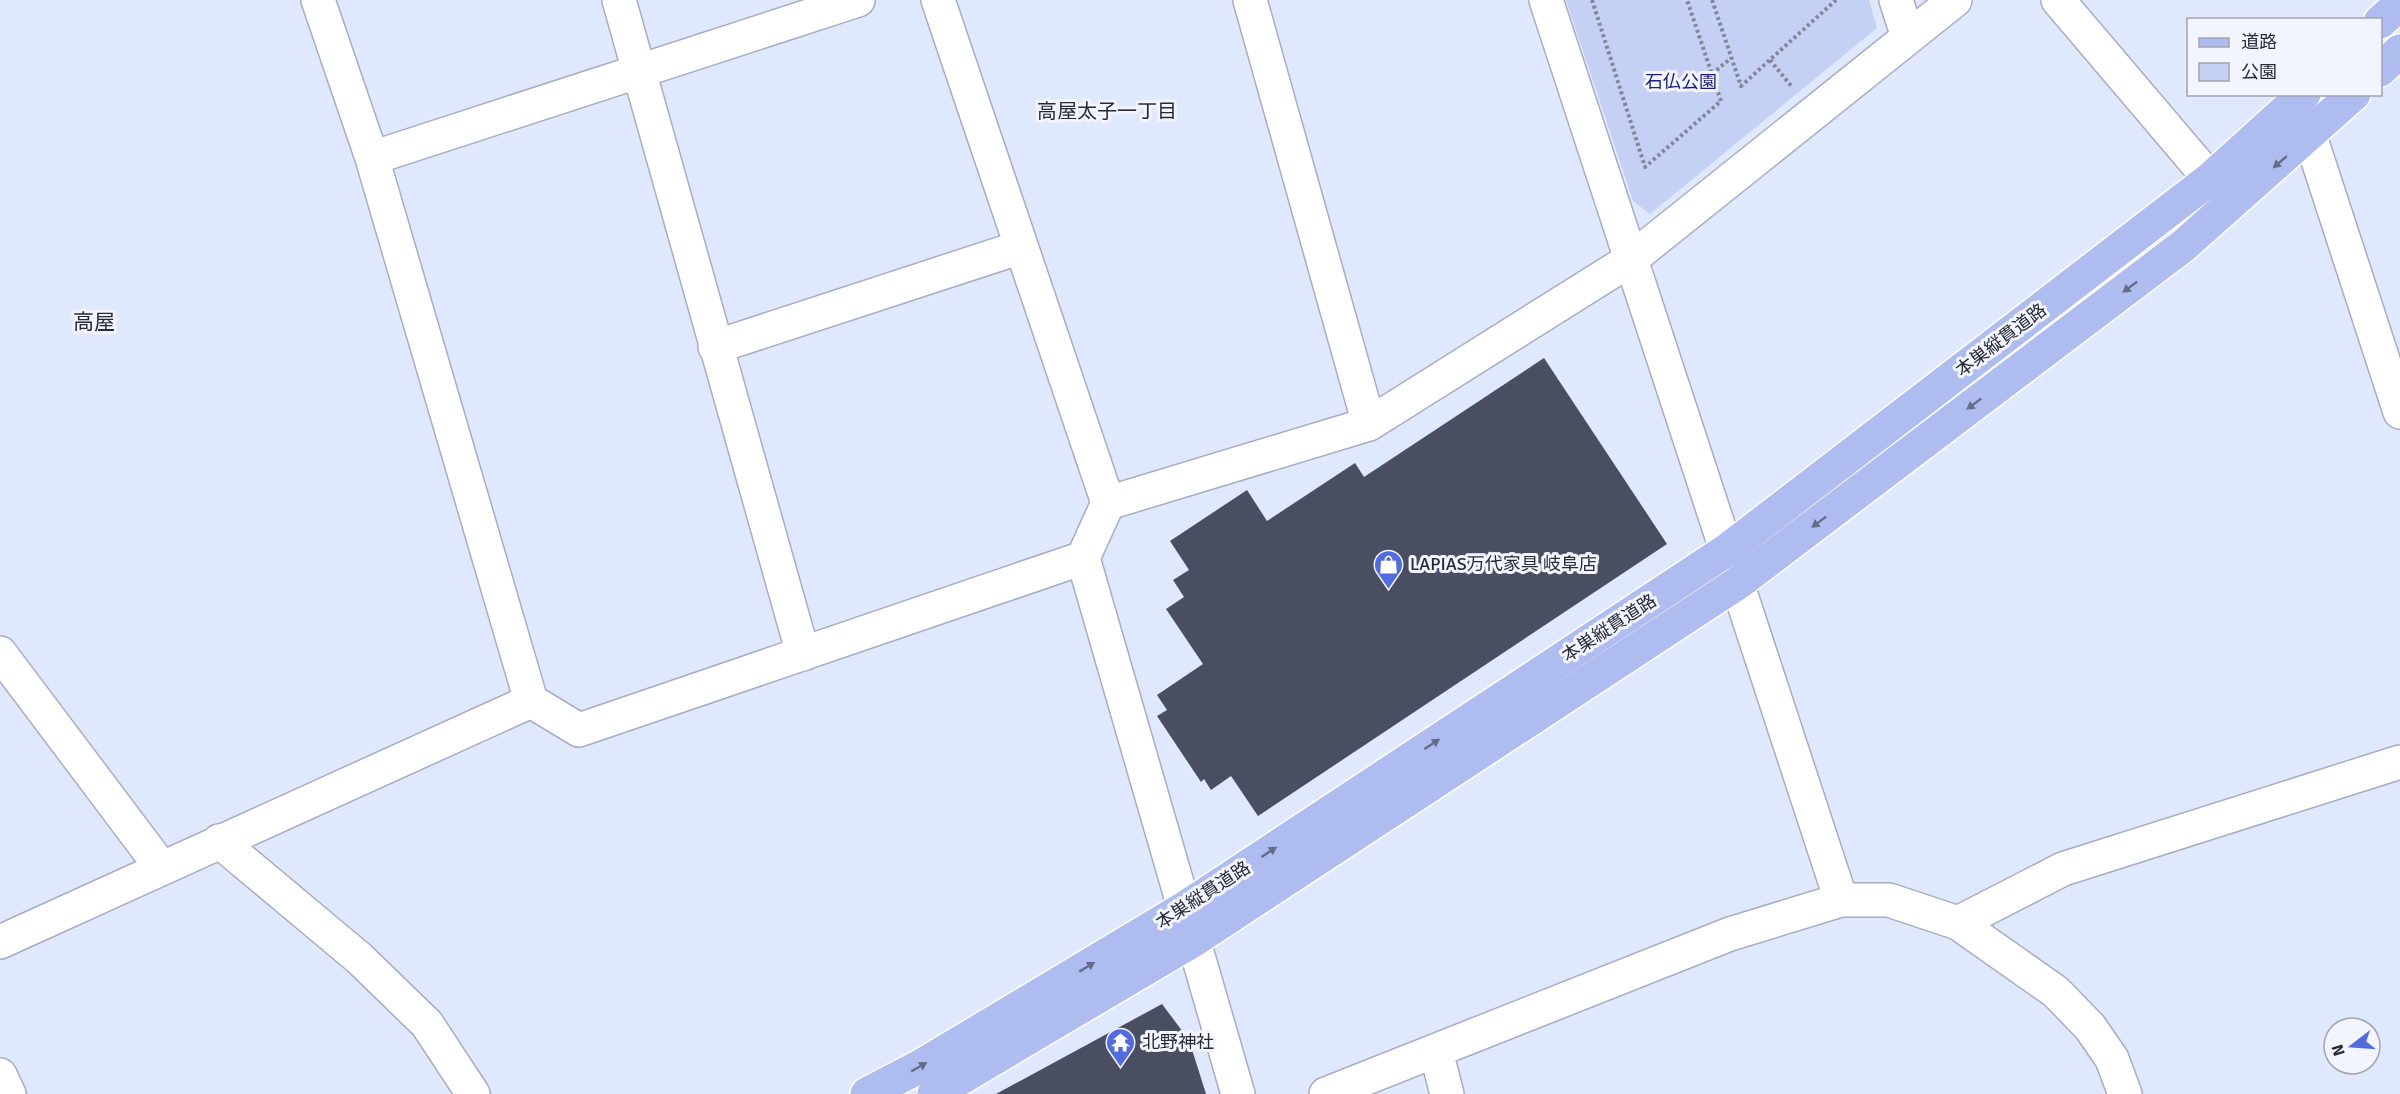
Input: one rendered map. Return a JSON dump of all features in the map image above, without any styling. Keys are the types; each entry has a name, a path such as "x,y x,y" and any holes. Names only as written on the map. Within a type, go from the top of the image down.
{"main road":[{"path":"2382,20 2400,4"},
{"path":"2382,68 2400,51"},
{"name":"本巣縦貫道路","path":"934,1094 1194,940 1738,583 2183,246 2310,136 2352,96"},
{"name":"本巣縦貫道路","path":"867,1094 919,1068 1183,909 1727,550 2210,179 2298,100"}],"street":[{"path":"318,0 372,158 531,701 579,730 1083,558"},
{"path":"619,0 641,71 715,346 803,654"},
{"path":"372,158 858,0"},
{"path":"938,0 1108,503 1083,558 1238,1094"},
{"path":"1250,0 1369,424"},
{"path":"1546,0 1841,900"},
{"path":"1896,0 1908,38"},
{"path":"1108,503 1369,424 1630,260 1955,0"},
{"path":"2058,0 2210,179"},
{"path":"2298,100 2400,412"},
{"path":"715,346 1022,247"},
{"path":"0,652 161,867"},
{"path":"0,942 531,701"},
{"path":"1958,922 2063,869 2400,762"},
{"path":"219,841 359,958 427,1024 473,1094"},
{"path":"1326,1094 1730,934 1841,900 1888,900 1958,922 2056,992 2090,1027 2112,1059 2126,1094"},
{"path":"1436,1051 1447,1094"},
{"path":"0,1075 9,1094"}],"path":[{"path":"1592,0 1645,167 1721,101 1686,0"},
{"path":"1712,0 1741,86 1836,0"},
{"path":"1712,74 1731,58"}],"green space":[{"name":"石仏公園","path":"1566,0 1869,0 1877,28 1650,214 1633,201"}],"building":[{"name":"LAPIAS万代家具 岐阜店","path":"1544,358 1667,544 1258,816 1231,776 1211,790 1204,779 1201,782 1157,716 1167,710 1157,695 1203,664 1166,609 1184,597 1173,580 1189,570 1170,541 1247,490 1267,521 1355,463 1364,477"},
{"name":"北野神社","path":"1162,1004 1189,1040 1206,1094 996,1094"}],"place":[{"name":"LAPIAS万代家具 岐阜店","path":"1389,590"},
{"name":"北野神社","path":"1121,1068"}],"district":[{"name":"高屋太子一丁目","path":"1107,111"},
{"name":"高屋","path":"94,322"}]}
